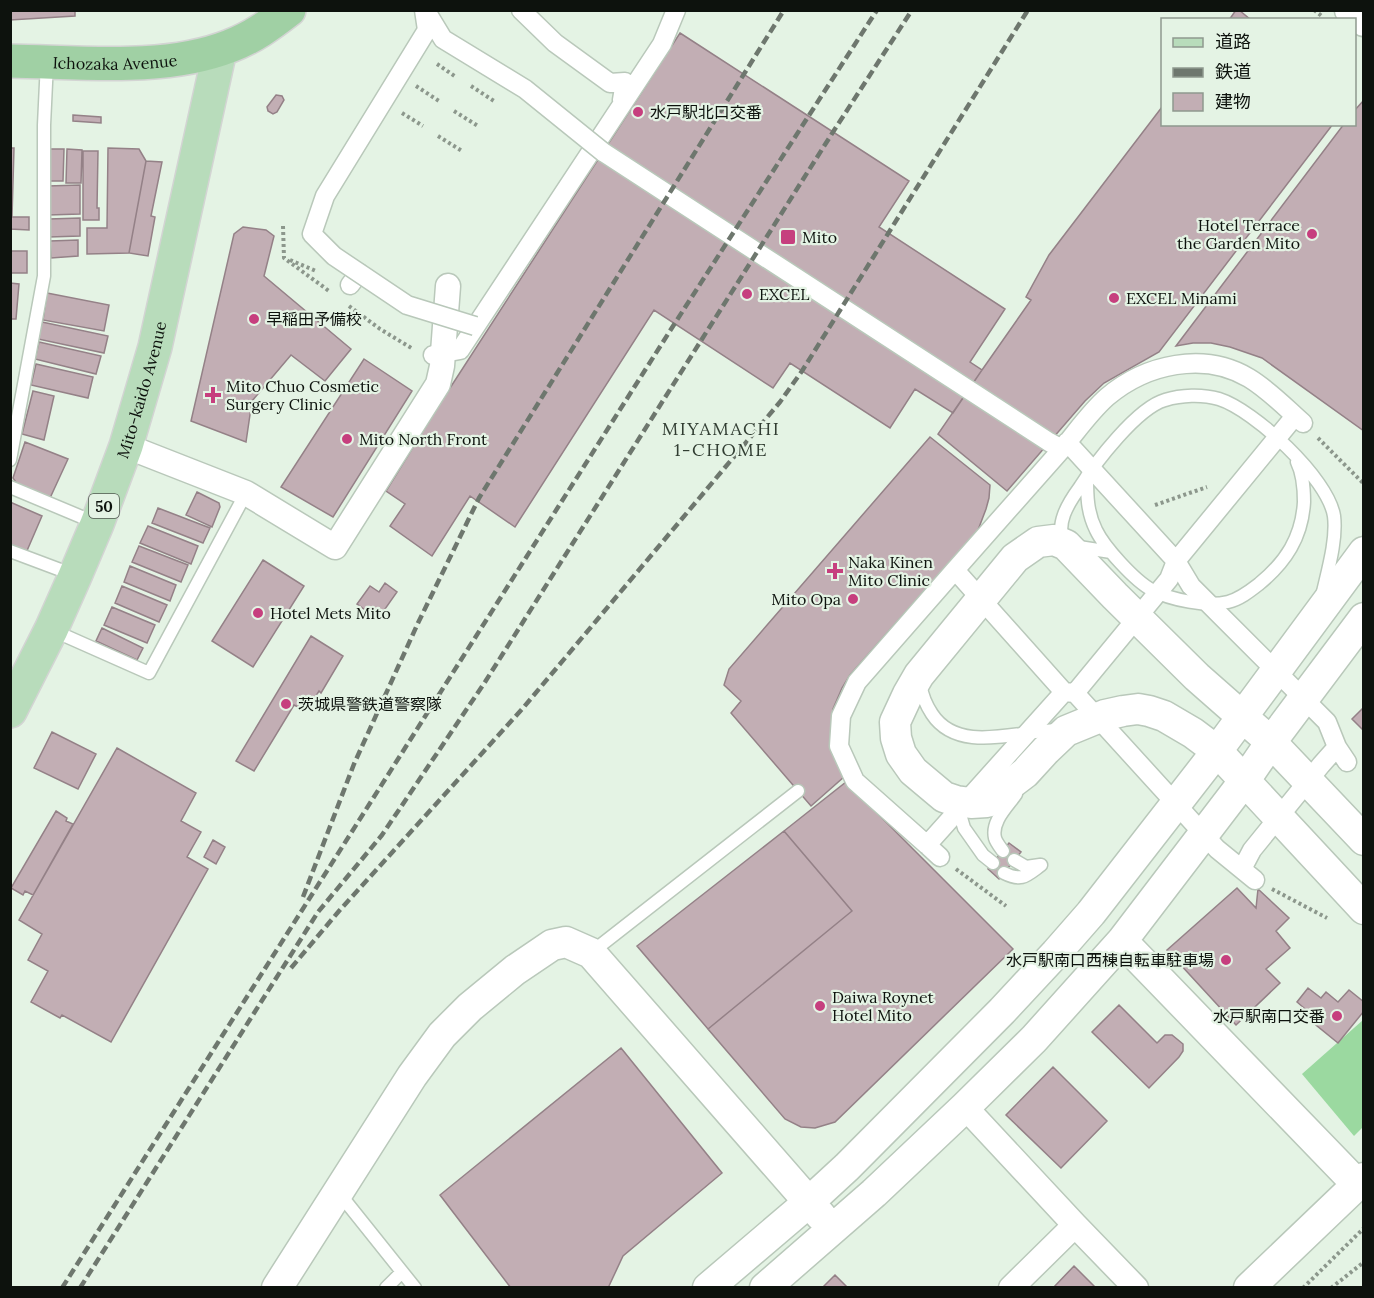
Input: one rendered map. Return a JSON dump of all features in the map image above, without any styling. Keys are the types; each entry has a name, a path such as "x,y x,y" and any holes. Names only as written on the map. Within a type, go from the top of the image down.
{"highway":[{"name":"Ichozaka Avenue","path":"10,61 96,63 171,60 220,50 240,42 259,32 289,10"}],"main road":[{"name":"Mito-kaido Avenue","path":"10,711 51,630 75,576 126,446 157,336 220,50"}],"street":[{"path":"425,10 443,39 525,89 599,148 1049,442 1064,445 1176,561 1191,586 1327,722 1342,755 1252,850 1248,875"},
{"path":"425,10 427,30 325,195 312,234 334,256 350,286 475,326"},
{"path":"521,10 555,42 610,83 625,82 621,105"},
{"path":"437,361 460,350 599,148 621,105 662,44 675,10"},
{"path":"1350,10 1364,21"},
{"path":"126,446 246,493 335,547 438,384 437,361 448,285"},
{"path":"1202,364 1226,368 1249,378 1299,419 1176,561 1169,579 933,851 855,781 839,746 841,716 857,682 1064,445 1108,396 1144,373 1171,365 1202,364"},
{"path":"1364,840 1271,742 1197,677 1066,545 1054,540 1038,542 1015,558 919,675 895,722 896,738 901,754 913,771 944,797 971,803 987,802 1025,773 1066,731 1105,715 1123,711 1149,711 1164,716 1182,725 1217,751 1364,909"},
{"path":"708,1287 847,1167 1002,1011 1056,953 1091,913 1217,751 1364,552"},
{"path":"955,570 1217,849 1248,875"},
{"path":"765,1287 833,1230 965,1107 1034,1039 1122,941 1245,780 1364,618"},
{"path":"1122,941 1360,1181 1249,1287"},
{"path":"277,1287 412,1076 442,1035 470,1007 515,970 552,945 566,942 591,953 833,1230"},
{"path":"965,1107 1136,1287"},
{"path":"1011,1287 1075,1225"}],"lane":[{"path":"10,460 44,276 44,125 47,62"},
{"path":"1111,552 1066,545 1064,542 1061,531 1063,517 1072,498 1087,476 1117,439 1151,406 1182,396 1220,399 1261,424 1290,450 1325,492 1334,514 1334,526 1327,575 1317,614"},
{"path":"1087,476 1087,505 1096,530 1111,552 1132,574 1151,590 1174,597 1202,603 1228,602 1248,593 1270,575 1286,556 1298,534 1303,512 1304,490 1300,467 1290,450"},
{"path":"10,487 97,524"},
{"path":"51,630 148,673 246,493"},
{"path":"10,551 75,576"},
{"path":"919,675 921,692 935,719 946,730 959,735 976,738 1043,730 1066,731"},
{"path":"1003,851 995,839 995,828 999,817 1016,794 1025,773"},
{"path":"591,953 798,790"},
{"path":"956,801 964,828 973,842 993,863"},
{"path":"1004,873 1014,878 1025,876 1041,865 1026,867 1014,860"},
{"path":"339,1192 415,1287"},
{"path":"386,1287 402,1272"}],"path":[{"path":"410,83 440,101"},
{"path":"471,86 494,101"},
{"path":"394,108 423,126"},
{"path":"454,111 478,126"},
{"path":"438,136 462,151"},
{"path":"283,226 284,258 332,293"},
{"path":"350,286 380,329 437,361"},
{"path":"380,329 437,361"},
{"path":"1299,419 1364,484"},
{"path":"1153,506 1216,484"},
{"path":"933,851 1006,906"},
{"path":"1248,875 1327,918"},
{"path":"1302,1287 1364,1228"},
{"path":"1331,1287 1364,1262"}],"green space":[{"path":"1363,1020 1363,1127 1354,1136 1302,1074"}],"building":[{"path":"10,10 75,10 75,16 10,20"},
{"path":"1236,10 1239,10 1249,18 1230,18"},
{"name":"EXCEL","path":"680,33 909,181 879,227 1005,309 970,362 982,370 953,413 915,389 890,428 790,363 773,388 654,310 515,527 470,496 432,556 390,526 405,504 386,491 439,405"},
{"path":"276,95 282,96 284,100 277,112 273,114 268,111 267,107"},
{"name":"Hotel Terrace the Garden Mito","path":"1364,100 1364,431 1262,358 1211,343 1176,346 1342,126 1356,126 1356,109"},
{"name":"EXCEL Minami","path":"1161,108 1161,126 1331,126 1159,352 1104,383 1085,401 1007,491 938,434 1031,300 1026,297 1049,255"},
{"path":"73,115 101,117 101,123 73,121"},
{"path":"10,148 14,148 12,217 29,217 29,230 10,229"},
{"path":"108,148 139,149 146,161 129,253 87,254 87,228 107,228"},
{"path":"49,149 64,149 63,181 48,181"},
{"path":"67,149 82,150 81,183 66,183"},
{"path":"83,151 98,151 97,208 99,208 99,220 83,220"},
{"path":"146,161 162,162 151,216 155,217 148,256 129,253"},
{"path":"80,185 80,214 48,215 48,186"},
{"path":"80,218 80,236 49,237 49,219"},
{"path":"243,227 266,230 274,236 264,276 351,349 325,381 291,355 252,401 246,442 191,421 234,234"},
{"path":"78,240 78,256 51,258 50,241"},
{"path":"10,251 27,251 27,273 10,273"},
{"path":"10,283 19,284 16,319 10,319"},
{"path":"47,293 109,305 104,331 43,320"},
{"path":"42,322 108,336 104,353 38,339"},
{"path":"39,342 101,356 96,374 35,359"},
{"name":"Mito North Front","path":"364,359 412,391 333,517 281,487"},
{"path":"36,364 93,377 88,398 31,385"},
{"path":"33,391 54,396 44,440 22,434"},
{"name":"Mito Opa","path":"930,437 990,485 986,509 978,530 850,675 842,688 833,709 831,728 832,741 845,776 811,806 731,713 741,701 724,685 729,669"},
{"path":"25,442 68,459 50,498 17,484 13,478"},
{"path":"197,492 219,503 220,507 212,527 186,515"},
{"path":"10,502 42,516 26,553 10,546"},
{"path":"158,508 210,528 203,543 152,523"},
{"path":"148,526 198,546 191,564 140,543"},
{"path":"139,546 188,565 181,582 132,562"},
{"name":"Hotel Mets Mito","path":"263,560 304,586 253,667 212,641"},
{"path":"130,566 176,585 170,601 124,582"},
{"path":"385,583 397,592 378,619 357,604 370,586 379,592"},
{"path":"122,586 167,605 159,622 115,603"},
{"path":"112,607 155,625 147,643 104,625"},
{"path":"102,628 143,648 137,660 96,641"},
{"name":"茨城県警鉄道警察隊","path":"311,636 343,656 321,693 319,691 309,707 301,702 298,707 294,705 254,771 236,761"},
{"path":"1364,707 1364,731 1352,719"},
{"path":"52,732 96,754 78,789 34,768"},
{"path":"117,748 196,793 181,821 201,832 187,857 208,869 111,1042 62,1015 60,1018 31,1002 48,971 28,960 42,934 19,920"},
{"path":"846,782 1013,949 835,1122 815,1128 801,1127 785,1119 708,1029 852,911 784,831"},
{"path":"56,811 67,818 66,821 73,824 33,895 25,891 23,895 11,888"},
{"path":"784,831 852,911 708,1029 637,946"},
{"path":"213,840 225,847 216,864 204,857"},
{"path":"1009,843 1021,852 999,879 988,869"},
{"name":"水戸駅南口西棟自転車駐車場","path":"1237,888 1256,908 1258,889 1289,918 1276,931 1290,948 1266,969 1280,983 1236,1025 1167,950"},
{"name":"水戸駅南口交番","path":"1308,988 1321,998 1326,992 1338,1002 1349,990 1364,1002 1364,1011 1338,1043 1316,1025 1319,1021 1297,1002"},
{"path":"1119,1005 1157,1043 1165,1035 1172,1035 1183,1044 1183,1051 1179,1057 1149,1088 1092,1032"},
{"path":"621,1048 722,1173 623,1256 608,1288 511,1288 440,1195"},
{"path":"1053,1067 1107,1121 1061,1168 1006,1115"},
{"path":"1074,1266 1096,1288 1053,1288"},
{"path":"835,1275 848,1288 822,1288"}],"railway":[{"path":"303,897 354,764 418,623 479,498 784,10"},
{"path":"62,1288 675,323 877,10"},
{"path":"80,1288 318,912 382,835 485,682 912,10"},
{"path":"291,968 339,911 523,708 780,402 802,371 1028,10"}],"place":[{"name":"水戸駅北口交番","path":"638,112"},
{"name":"Hotel Terrace the Garden Mito","path":"1312,234"},
{"name":"Mito","path":"788,237"},
{"name":"EXCEL","path":"747,294"},
{"name":"EXCEL Minami","path":"1114,298"},
{"name":"早稲田予備校","path":"254,319"},
{"name":"Mito Chuo Cosmetic Surgery Clinic","path":"213,395"},
{"name":"Mito North Front","path":"347,439"},
{"name":"Naka Kinen Mito Clinic","path":"835,571"},
{"name":"Mito Opa","path":"853,599"},
{"name":"Hotel Mets Mito","path":"258,613"},
{"name":"茨城県警鉄道警察隊","path":"286,704"},
{"name":"水戸駅南口西棟自転車駐車場","path":"1226,960"},
{"name":"Daiwa Roynet Hotel Mito","path":"820,1006"},
{"name":"水戸駅南口交番","path":"1337,1016"}],"district":[{"name":"MIYAMACHI 1-CHOME","path":"721,438"}]}
